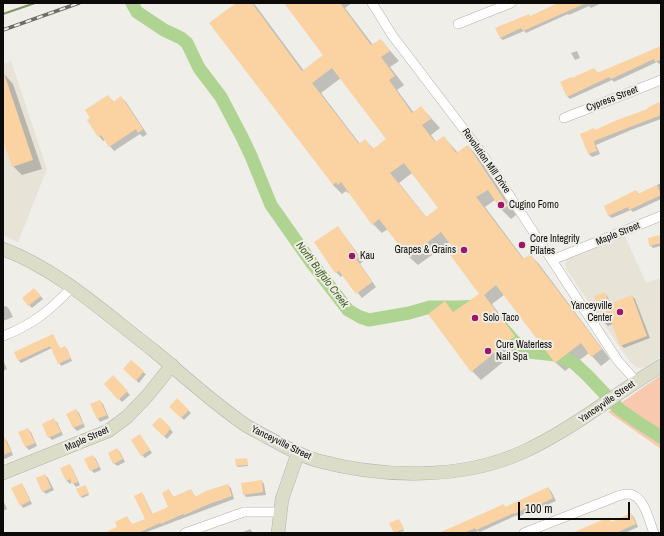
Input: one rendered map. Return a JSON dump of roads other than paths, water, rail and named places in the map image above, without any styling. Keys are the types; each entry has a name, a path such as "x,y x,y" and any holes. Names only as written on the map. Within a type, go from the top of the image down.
{"main road":[{"name":"Yanceyville Street","path":"3,248 36,264 72,287 172,365 211,399 245,425 298,454 347,467 366,470 416,473 447,472 486,465 522,452 566,429 661,366"},
{"name":"Maple Street","path":"3,473 108,431 127,417 148,395 172,365"},
{"path":"278,533 282,499 298,454"}],"street":[{"name":"Revolution Mill Drive","path":"372,3 392,35 481,152 632,384"},
{"path":"458,24 511,3"},
{"name":"Cypress Street","path":"564,118 661,80"},
{"name":"Maple Street","path":"552,260 661,216"},
{"path":"3,336 40,318 72,287"},
{"path":"524,533 627,493 635,495 641,499 654,533"},
{"path":"185,533 244,512 280,512"}],"waterway":[{"path":"3,14 35,3"},
{"name":"North Buffalo Creek","path":"132,3 137,12 187,43 199,68 221,97 242,137 271,205 311,262 348,310 369,320 409,313 430,307 477,306"},
{"name":"North Buffalo Creek","path":"501,326 514,341 528,352 556,355 574,363 619,409 661,437"}],"railway":[{"path":"3,30 79,3"}],"place":[{"name":"Cugino Forno","path":"501,205"},
{"name":"Core Integrity Pilates","path":"522,245"},
{"name":"Grapes & Grains","path":"464,250"},
{"name":"Kau","path":"352,256"},
{"name":"Yanceyville Center","path":"620,312"},
{"name":"Solo Taco","path":"475,318"},
{"name":"Cure Waterless Nail Spa","path":"488,351"}]}
